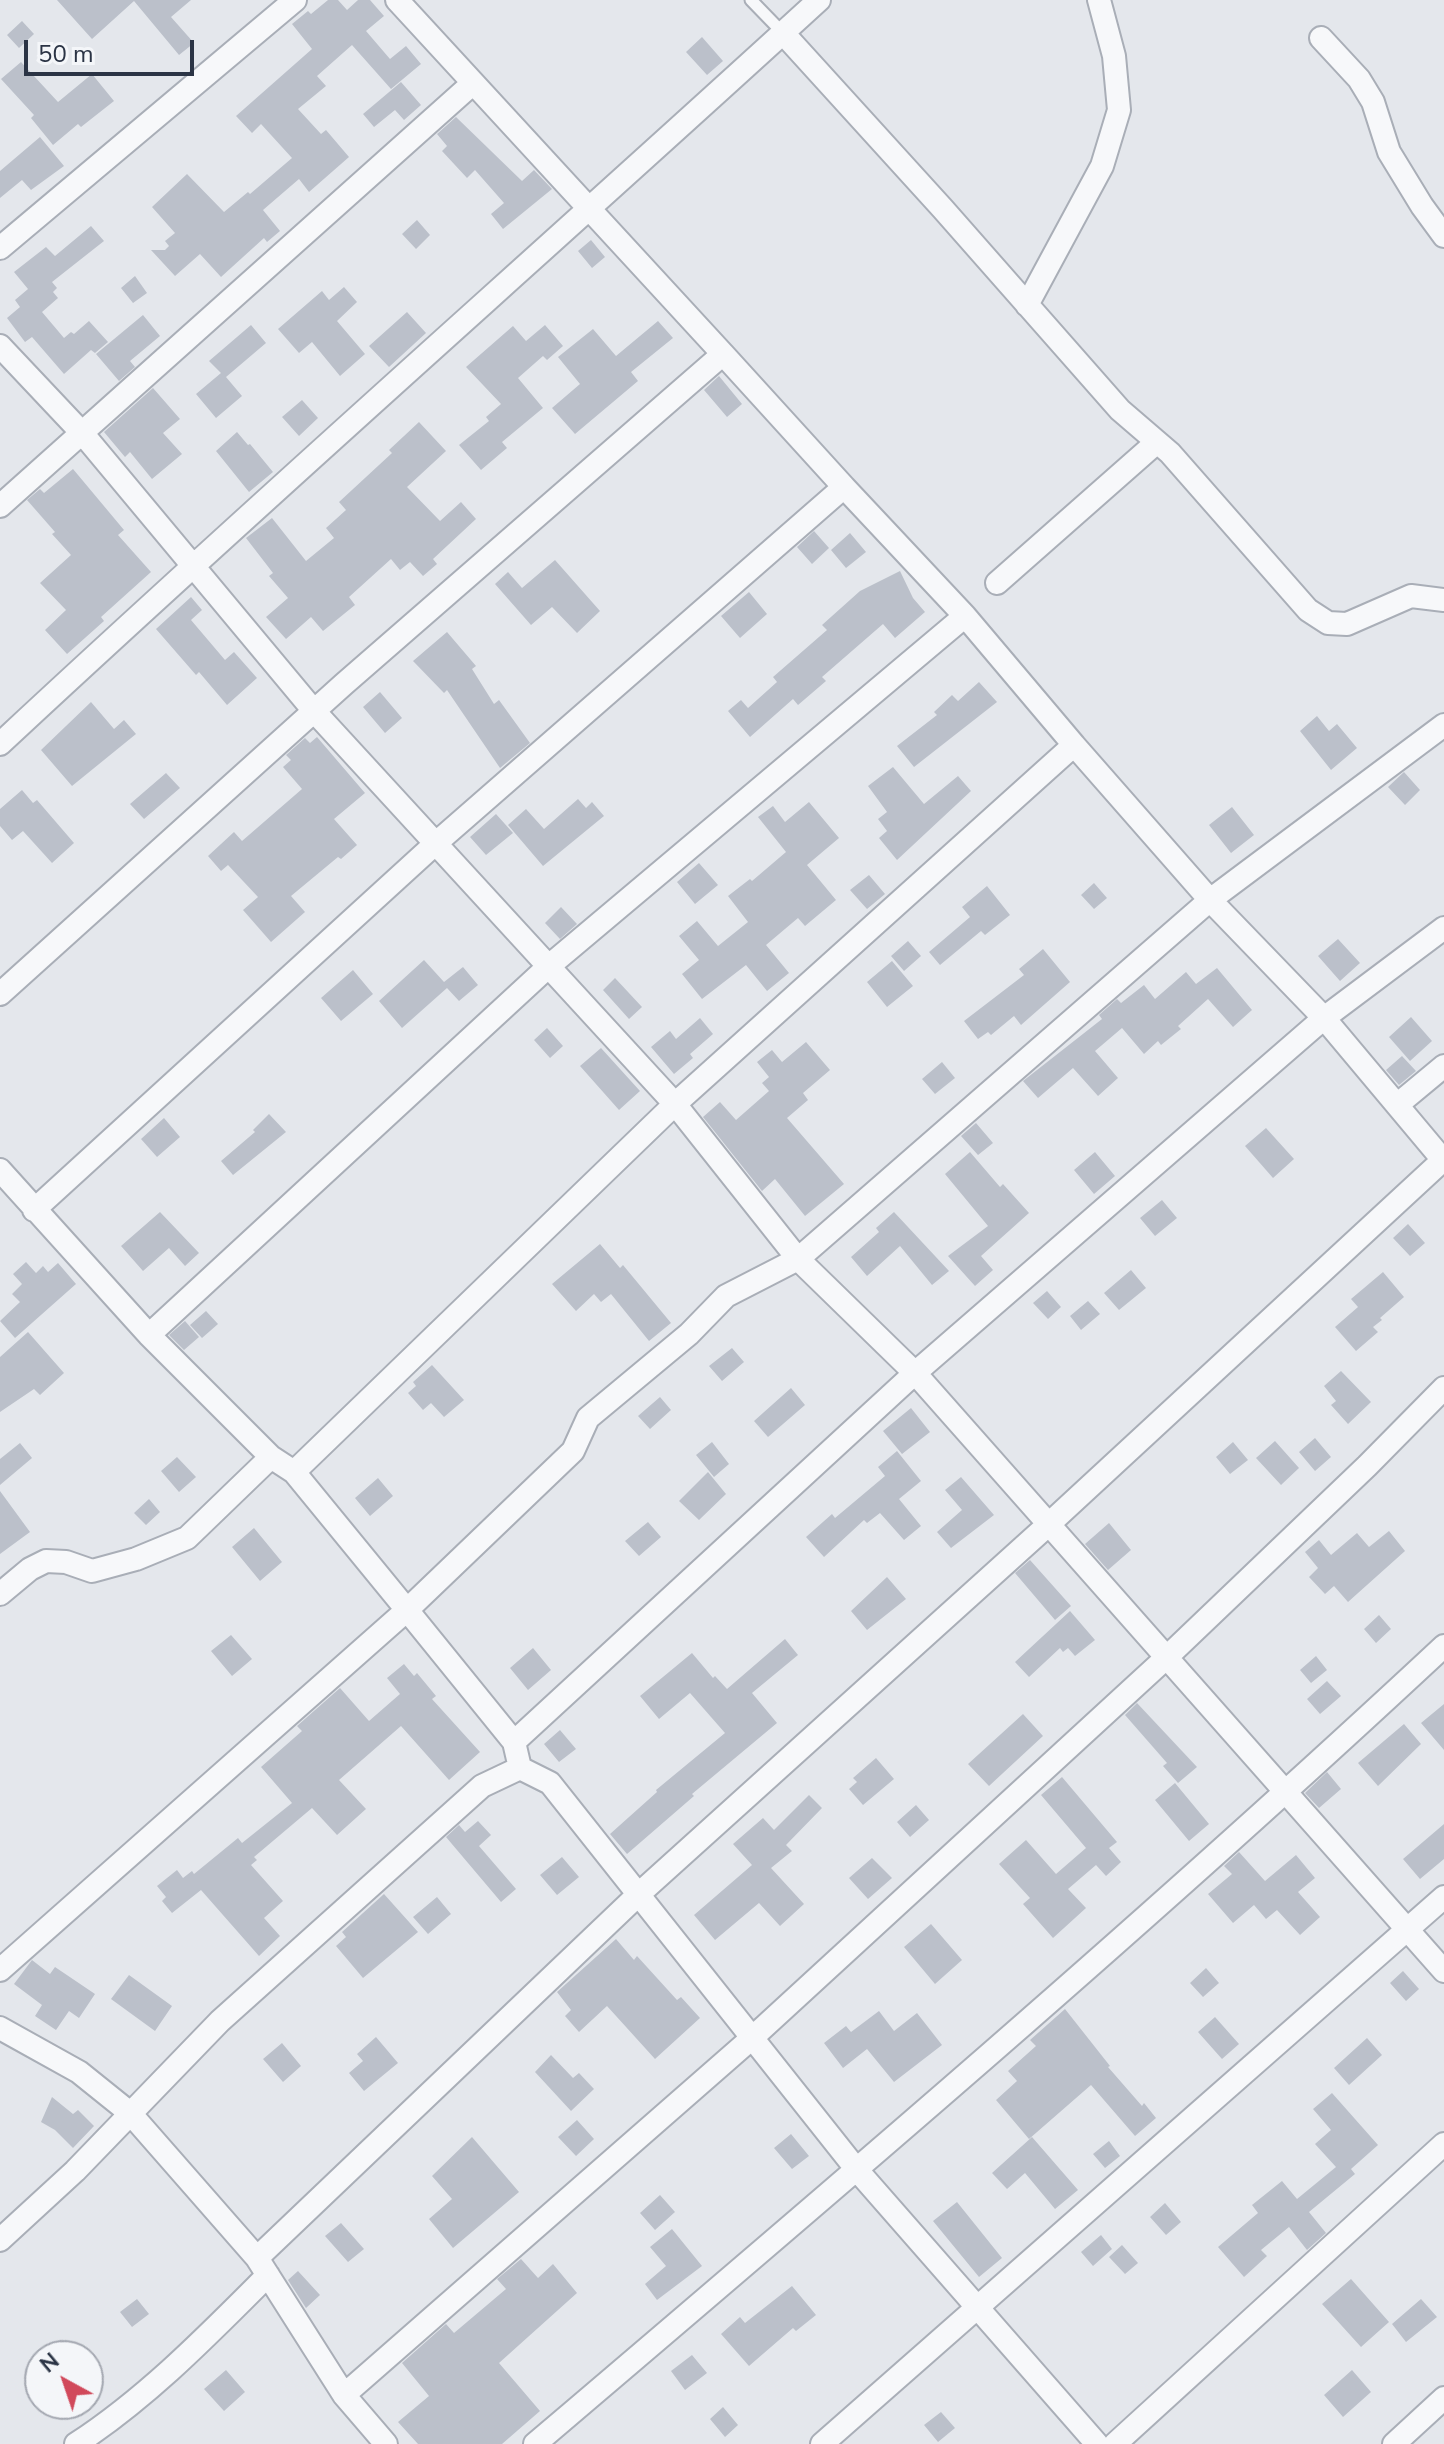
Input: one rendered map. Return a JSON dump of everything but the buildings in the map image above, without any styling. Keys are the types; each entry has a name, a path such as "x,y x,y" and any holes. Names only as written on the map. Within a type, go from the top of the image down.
{"street":[{"path":"0,248 295,0"},
{"path":"76,2444 97,2431 181,2362 262,2266 640,1893 1049,1524 1443,1161 1324,1018 1210,900 965,616 397,0"},
{"path":"0,744 192,565 589,211 819,0"},
{"path":"1027,305 1102,166 1119,110 1114,56 1099,0"},
{"path":"783,33 1120,410 1170,453 1308,610 1328,623 1347,624 1411,596 1444,600"},
{"path":"1321,38 1366,90 1389,152 1444,236"},
{"path":"0,506 472,84"},
{"path":"0,346 83,434 314,711 675,1104 798,1259 915,1373 1444,1971"},
{"path":"0,994 314,711 723,354"},
{"path":"997,583 1157,442"},
{"path":"34,1210 435,844 844,487"},
{"path":"149,1335 549,966 965,616"},
{"path":"0,1970 407,1610 573,1451 588,1418 689,1334 726,1296 798,1259 1210,900 1444,725"},
{"path":"294,1472 675,1104 1074,745"},
{"path":"514,1742 915,1373 1324,1018 1444,928"},
{"path":"1397,1105 1444,1066"},
{"path":"0,1170 149,1335 271,1457 294,1472 514,1742 520,1768"},
{"path":"344,2395 752,2038 1167,1657 1444,1388"},
{"path":"0,1594 30,1569 46,1561 66,1562 92,1571 136,1559 187,1538 271,1457"},
{"path":"535,2444 857,2170 1287,1792 1444,1646"},
{"path":"520,1768 550,1783 857,2170 1097,2444"},
{"path":"0,2240 75,2171 220,2021 482,1786 520,1768"},
{"path":"822,2444 1444,1897"},
{"path":"0,2028 79,2072 130,2113 262,2266 344,2395 386,2444"},
{"path":"1115,2444 1444,2144"},
{"path":"1394,2444 1444,2398"}],"lane":[{"path":"751,0 783,33"}]}
